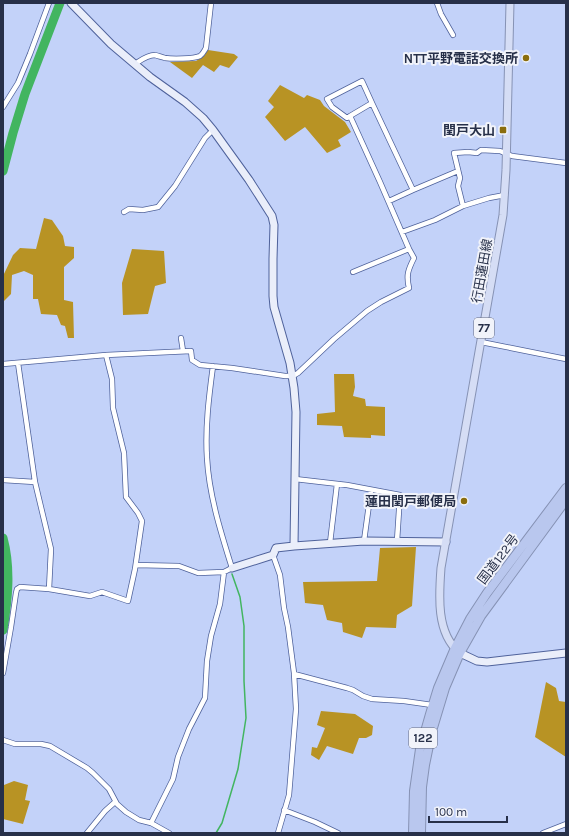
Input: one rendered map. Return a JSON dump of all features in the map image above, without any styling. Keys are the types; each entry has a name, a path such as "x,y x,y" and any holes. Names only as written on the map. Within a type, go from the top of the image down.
{"highway":[{"name":"国道122号","path":"457,651 470,619 487,593 566,488"},
{"name":"国道122号","path":"457,651 566,500"},
{"name":"122","path":"413,833 414,791 420,749 438,688 457,651"},
{"name":"122","path":"421,833 422,787 425,765 432,731 457,651"}],"main road":[{"name":"行田蓮田線","path":"457,651 445,633 442,622 440,584 441,568 503,215 505,195 510,3"}],"street":[{"path":"3,107 18,83 49,3"},
{"path":"70,3 111,44 150,77 203,118 249,180 272,216 274,225 274,307 293,376 296,412 294,546"},
{"path":"135,64 147,56 155,55 163,58 176,59 199,56 203,54 206,48 211,3"},
{"path":"437,3 441,14 453,35"},
{"path":"372,103 347,118 332,107 326,99 362,81 413,190"},
{"path":"3,364 106,355 191,351 192,360 200,364 285,376 293,376 298,373 334,339 367,311 409,288 407,273 414,258 350,116"},
{"path":"124,212 129,209 144,210 158,207 175,186 205,138 213,130"},
{"path":"463,206 458,186 460,178 454,153 477,153 481,150 500,151 512,156 566,163"},
{"path":"389,201 458,170"},
{"path":"402,232 435,220 463,206 505,195"},
{"path":"353,272 409,248"},
{"path":"181,338 183,351"},
{"path":"481,342 566,359"},
{"path":"3,673 16,593 17,589 20,587 49,589 90,596 102,592 128,601 136,565 142,521 126,497 124,453 113,408 112,379 106,355"},
{"path":"18,363 35,482 51,550 49,589"},
{"path":"213,366 208,412 207,456 209,480 232,568"},
{"path":"295,479 347,485 400,495 397,541"},
{"path":"3,480 35,482"},
{"path":"330,543 337,484"},
{"path":"364,540 371,490"},
{"path":"277,832 289,795 296,709 294,674 288,627 280,575 273,555 276,548 364,540 446,542"},
{"path":"136,565 179,566 198,573 224,572 273,555"},
{"path":"151,823 173,779 178,756 189,729 205,698 207,661 211,636 220,604 224,572"},
{"path":"457,651 477,661 487,662 566,653"},
{"path":"294,674 348,688 372,699 432,705"},
{"path":"3,740 15,744 42,744 50,746 94,773 109,789 115,802 126,812 139,820 151,823 169,833"},
{"path":"87,833 105,811 115,802"},
{"path":"284,810 316,822 338,833"},
{"path":"543,833 566,824"}],"shaded area":[{"path":"208,50 234,54 238,57 229,68 220,65 214,72 203,65 192,78 170,62 196,61 204,56"},
{"path":"280,85 304,98 307,95 320,100 324,106 345,122 351,132 338,140 341,146 327,153 305,127 285,141 265,117 274,107 268,101"},
{"path":"44,218 52,220 63,236 65,246 74,247 74,258 64,267 64,300 73,302 74,338 68,338 65,326 61,325 57,315 41,314 38,299 33,299 33,275 24,271 12,275 11,294 3,302 3,276 13,255 20,248 36,249"},
{"path":"132,249 164,251 166,283 155,286 148,314 123,315 122,283"},
{"path":"334,374 354,374 355,387 353,396 365,399 366,406 385,407 385,436 371,435 371,438 344,437 342,426 317,425 317,414 335,412"},
{"path":"416,547 412,606 397,615 396,628 366,627 362,638 343,632 342,623 327,620 323,605 305,603 303,582 377,581 380,548"},
{"path":"546,682 556,688 559,701 566,702 566,757 535,737"},
{"path":"321,711 355,714 373,726 372,735 366,738 359,738 353,754 327,746 319,760 311,755 312,747 317,748 325,728 317,725"},
{"path":"14,781 28,785 25,800 30,801 23,824 3,819 4,785"}],"waterway":[{"path":"3,171 25,94 60,3"},
{"path":"3,538 6,549 8,572 3,630"},
{"path":"216,833 222,823 238,769 246,718 244,626 240,597 232,574"}],"place":[{"name":"NTT平野電話交換所","path":"526,58"},
{"name":"閏戸大山","path":"503,130"},
{"name":"蓮田閏戸郵便局","path":"464,501"}]}
